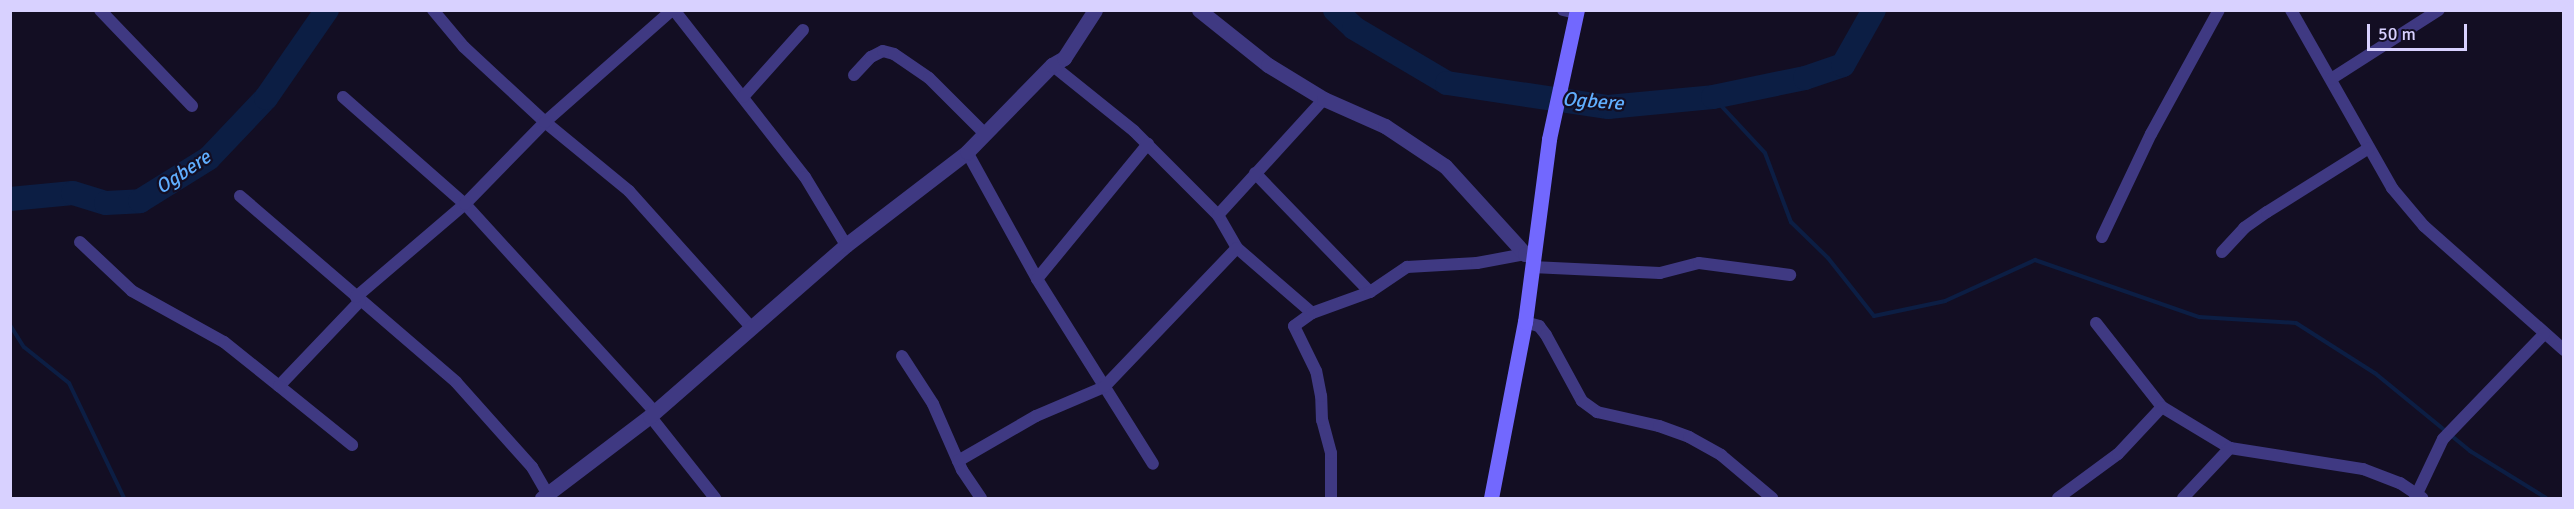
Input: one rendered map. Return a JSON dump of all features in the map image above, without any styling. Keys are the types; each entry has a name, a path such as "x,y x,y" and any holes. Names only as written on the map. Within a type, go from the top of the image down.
{"main road":[{"path":"1491,498 1525,322 1530,258 1572,12"}],"street":[{"path":"100,10 192,106"},
{"path":"433,10 464,47 545,122 629,191 752,328"},
{"path":"279,386 358,299 465,204 545,122 673,10 806,177 846,245"},
{"path":"240,196 456,382 532,467 547,497 652,414 846,245 967,152 1052,65 1064,58 1095,10"},
{"path":"1199,10 1268,65 1324,99 1385,126 1445,166 1530,258"},
{"path":"2102,237 2151,134 2219,10"},
{"path":"2291,10 2392,188 2424,226 2564,350"},
{"path":"2331,79 2439,10"},
{"path":"743,98 803,30"},
{"path":"854,75 871,57 883,51 894,54 929,78 985,134"},
{"path":"1052,65 1148,144 1218,215 1237,248 1312,313"},
{"path":"343,97 465,204 652,414 715,498"},
{"path":"1218,215 1324,99"},
{"path":"1037,279 1148,144"},
{"path":"2222,252 2260,217 2369,148"},
{"path":"967,152 1037,279 1153,464"},
{"path":"1255,173 1370,292"},
{"path":"80,242 132,291 225,342 352,445"},
{"path":"958,461 1036,416 1104,387 1237,248"},
{"path":"1331,498 1332,453 1322,420 1322,396 1316,371 1294,326 1312,313 1370,292 1407,267 1530,258 1660,273 1710,263 1790,275"},
{"path":"1525,322 1539,326 1546,335 1582,402 1597,412 1659,426 1689,437 1721,455 1772,498"},
{"path":"2096,323 2162,406 2230,447 2363,469 2400,483 2418,497 2443,439 2544,334"},
{"path":"902,356 933,404 958,461 981,498"},
{"path":"2058,498 2118,454 2162,406"},
{"path":"2183,498 2230,447"}],"waterway":[{"name":"Ogbere","path":"10,199 73,193 106,203 140,201 209,158 266,98 327,10"},
{"name":"Ogbere","path":"1335,10 1354,28 1447,83 1608,107 1713,97 1805,78 1843,65 1874,10"},
{"path":"1713,97 1765,153 1791,222 1828,258 1874,316 1945,301 2035,260 2199,317 2296,323 2376,374 2470,451 2546,498"},
{"path":"10,325 24,347 69,383 124,498"}]}
